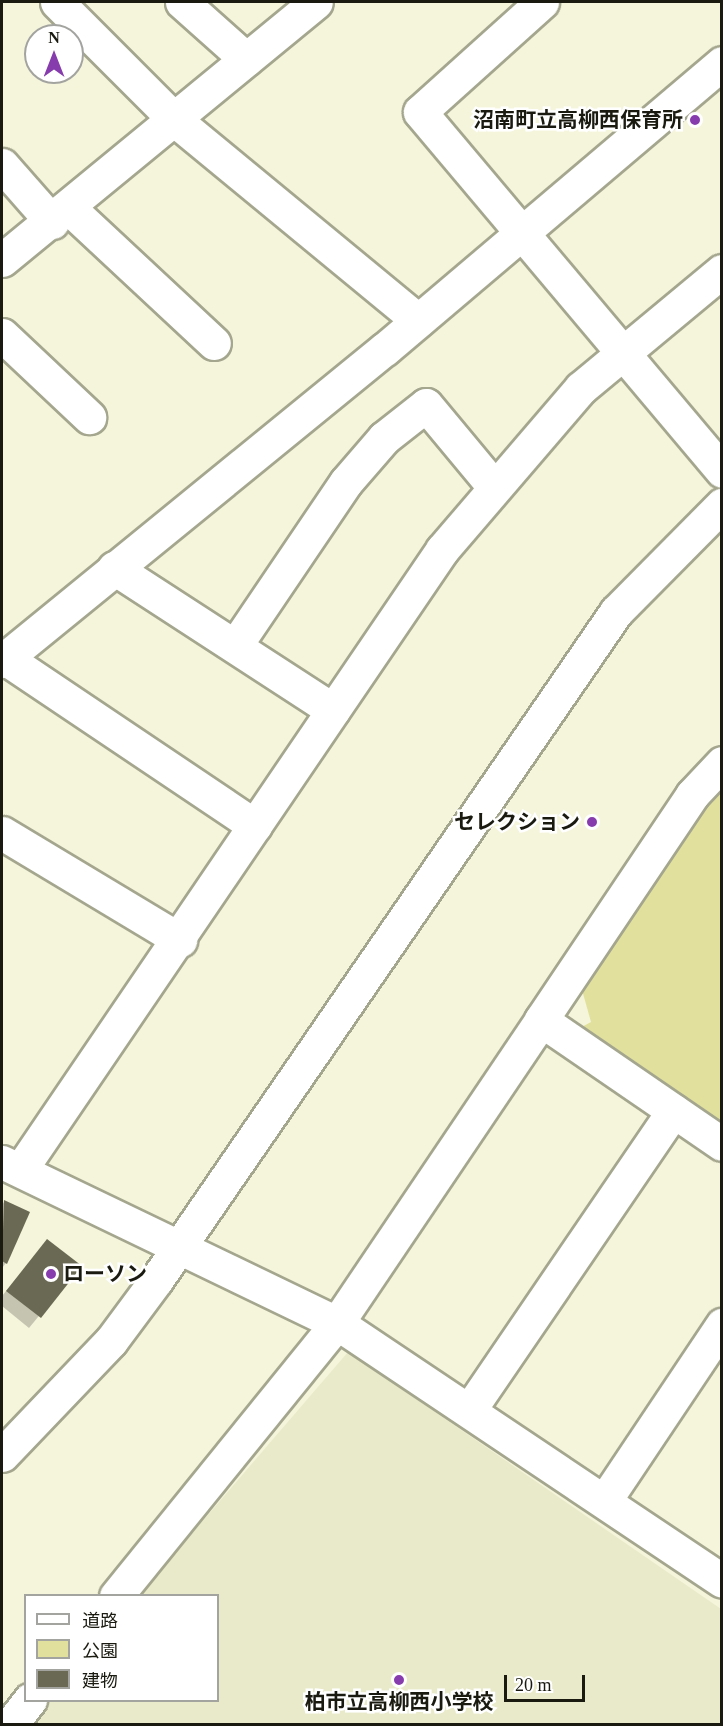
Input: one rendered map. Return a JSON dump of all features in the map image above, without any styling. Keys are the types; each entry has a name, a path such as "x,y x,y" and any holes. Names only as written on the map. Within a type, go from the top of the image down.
{"street":[{"path":"57,2 175,120 418,320"},
{"path":"182,2 246,59"},
{"path":"2,260 61,215 316,2"},
{"path":"542,2 420,112 525,234 624,356 722,471"},
{"path":"255,826 3,660 525,234 722,63"},
{"path":"2,165 214,344"},
{"path":"722,271 624,356 581,388 442,550 180,940 11,1166 338,1323 470,1409 722,1581"},
{"path":"2,335 89,417"},
{"path":"237,643 346,482 384,438 426,405 494,487"},
{"path":"2,1455 111,1341 179,1248 616,612 722,505"},
{"path":"114,568 237,643 333,710"},
{"path":"118,1594 338,1323 692,795 722,763"},
{"path":"2,834 180,940"},
{"path":"541,1020 722,1144"},
{"path":"470,1409 673,1111"},
{"path":"605,1500 722,1325"},
{"path":"11,1725 29,1702"}],"shaded area":[{"name":"柏市立高柳西小学校","path":"348,1352 721,1609 721,1724 28,1724 48,1702 219,1702 219,1594 140,1594"}],"green space":[{"path":"721,784 721,1127 578,1029 591,1022 582,990"}],"building":[{"path":"4,1200 30,1212 7,1264 2,1261"},
{"path":"47,1239 82,1266 41,1318 6,1291"}],"place":[{"name":"沼南町立高柳西保育所","path":"695,120"},
{"name":"セレクション","path":"592,822"},
{"name":"ローソン","path":"51,1274"},
{"name":"柏市立高柳西小学校","path":"399,1680"}]}
